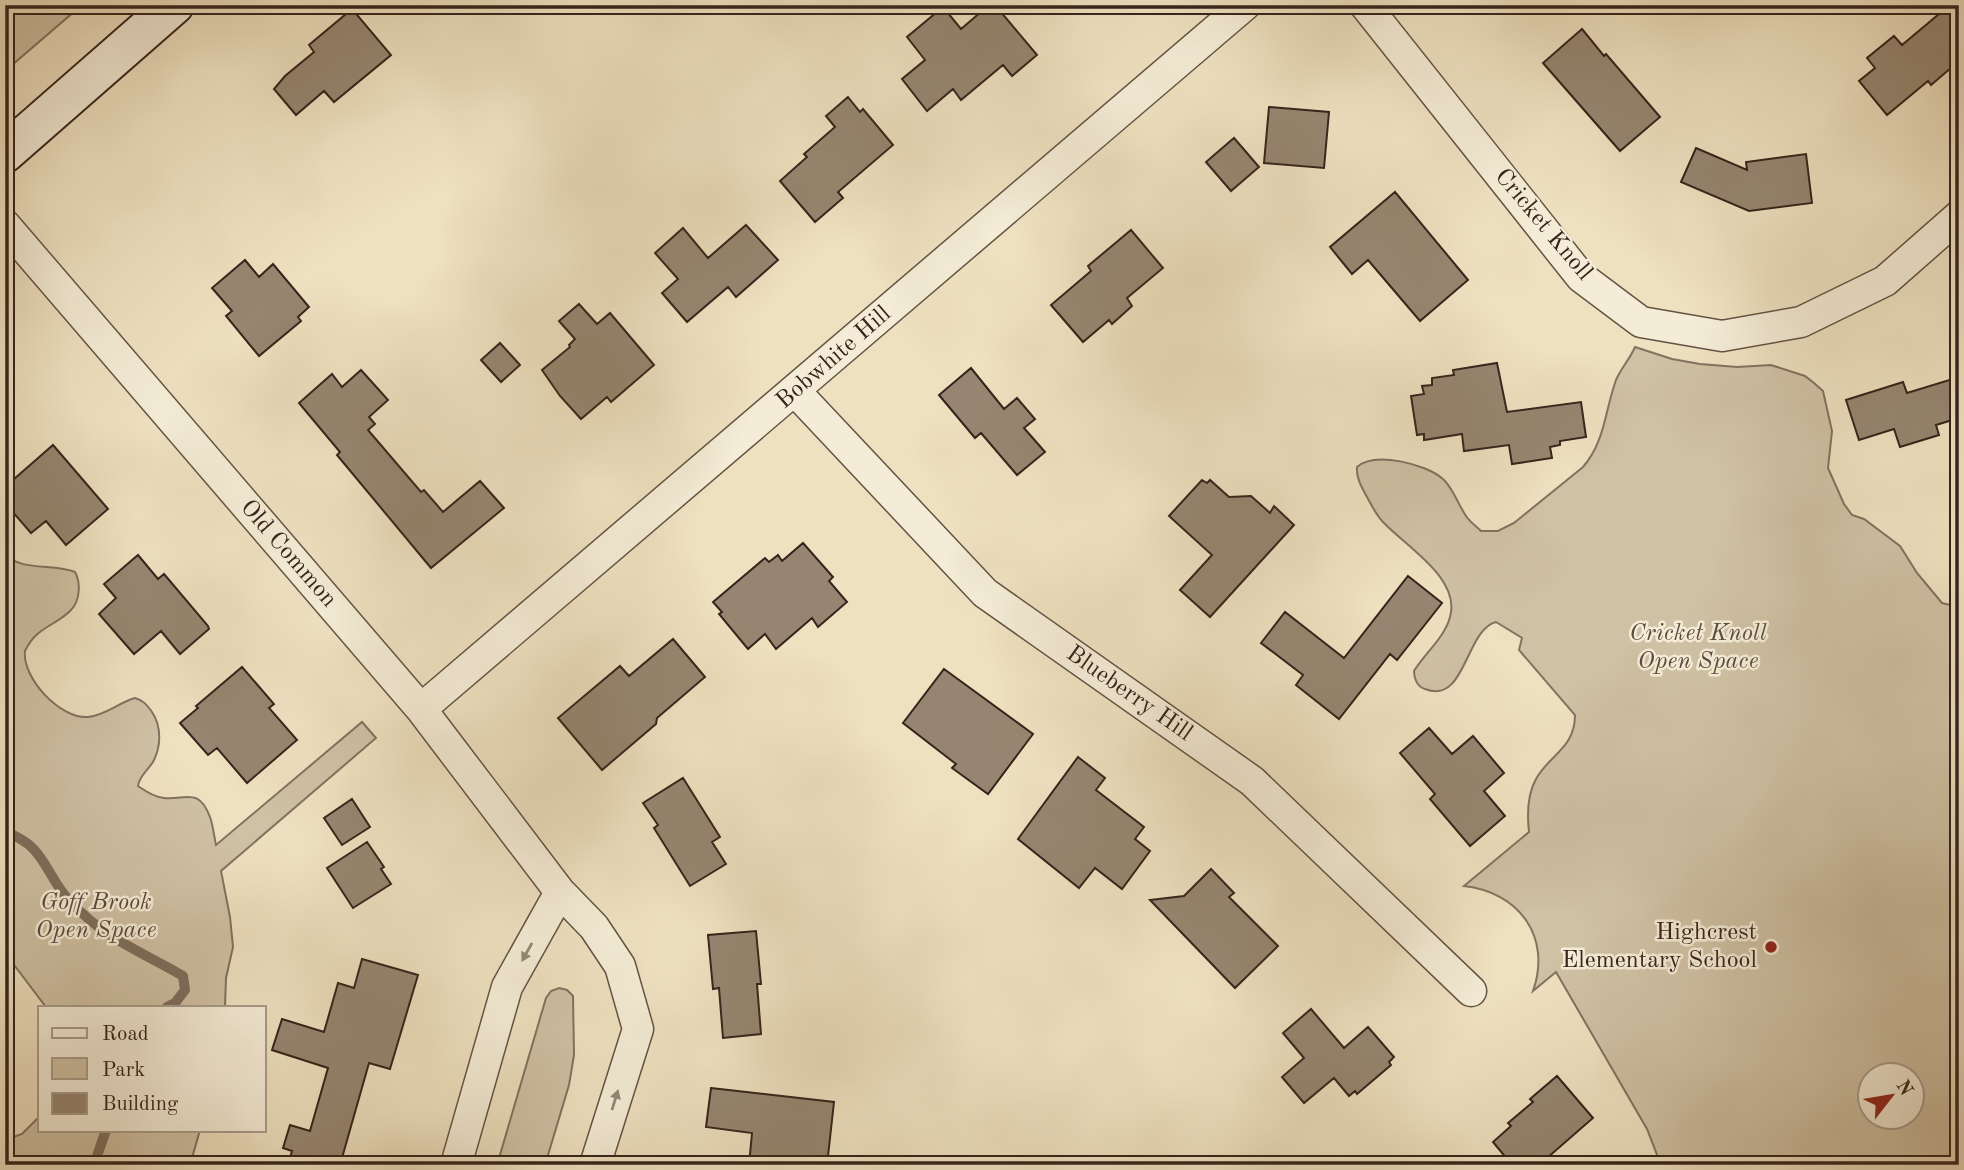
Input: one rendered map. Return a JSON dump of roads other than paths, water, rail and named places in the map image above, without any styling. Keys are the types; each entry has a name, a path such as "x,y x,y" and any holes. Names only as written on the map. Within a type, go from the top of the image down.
{"main road":[{"path":"5,153 174,5"}],"street":[{"name":"Bobwhite Hill","path":"421,709 1245,5"},
{"name":"Cricket Knoll","path":"1365,5 1581,277 1642,322 1722,336 1801,322 1885,281 1959,216"},
{"name":"Old Common","path":"5,225 421,709 560,892 594,927 620,966 638,1029 595,1165"},
{"name":"Blueberry Hill","path":"796,391 985,593 1252,781 1471,990"},
{"path":"456,1165 507,987 560,892"}],"waterway":[{"path":"5,832 34,849 65,896 93,923 117,940 183,976 185,990 175,1003 169,1006"},
{"path":"98,1165 97,1156 105,1132"}],"place":[{"name":"Highcrest Elementary School","path":"1771,947"}],"park label":[{"name":"Cricket Knoll Open Space","path":"1698,648"},
{"name":"Goff Brook Open Space","path":"96,917"}]}
